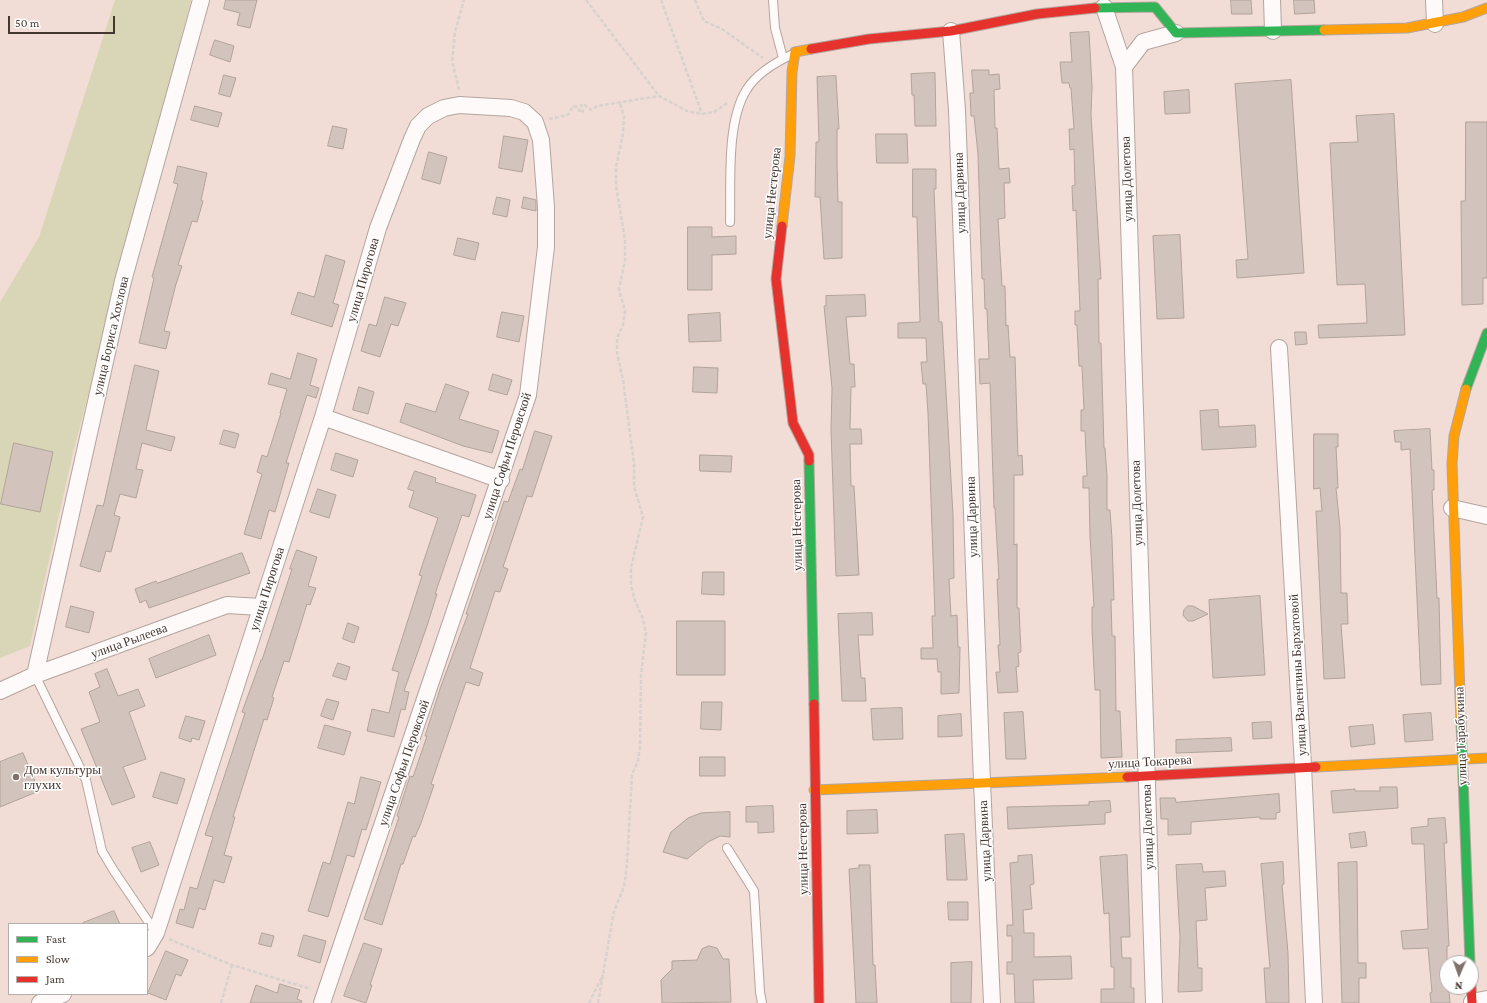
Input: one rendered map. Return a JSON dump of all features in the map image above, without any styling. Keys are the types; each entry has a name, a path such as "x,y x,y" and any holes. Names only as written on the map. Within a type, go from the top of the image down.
{"street":[{"name":"улица Бориса Хохлова","path":"35,676 123,281 201,0"},
{"path":"1272,0 1273,31"},
{"path":"1434,0 1435,24"},
{"path":"795,52 869,39 951,31 1037,14 1104,6 1155,4 1176,33"},
{"name":"улица Долетова","path":"1104,6 1124,67 1154,1003"},
{"path":"1124,67 1143,42 1176,33 1407,28 1435,24 1463,17 1487,8"},
{"name":"улица Дарвина","path":"951,31 957,110 982,782 992,1003"},
{"name":"улица Нестерова","path":"795,52 792,72 790,156 776,279 793,423 809,455 819,1003"},
{"path":"459,105 511,108 524,112 535,122"},
{"name":"улица Пирогова","path":"148,946 156,933 323,417 378,228 418,126 434,113 444,108 459,105"},
{"name":"улица Софьи Перовской","path":"323,998 501,480 528,395 546,247 546,207 541,140 535,122"},
{"name":"улица Тарабукина","path":"1470,955 1452,508 1452,449 1460,409 1481,366 1487,333"},
{"name":"улица Валентины Бархатовой","path":"1279,348 1303,766 1314,1003"},
{"path":"323,417 501,480"},
{"path":"1452,508 1487,516"},
{"name":"улица Рылеева","path":"0,691 35,676 226,605 261,607"},
{"name":"улица Токарева","path":"814,790 1146,776 1303,766 1487,758"},
{"path":"40,1003 60,995"}],"lane":[{"path":"773,0 776,28 783,58"},
{"path":"730,222 733,130 737,108 747,89 759,75 783,58 795,52"},
{"path":"35,676 86,780 102,850 114,871 156,933"},
{"path":"727,848 754,891 760,992 762,1003"}],"path":[{"path":"459,105 459,88 452,61 455,32 464,0"},
{"path":"586,0 659,96 687,111 702,114 714,112 747,89"},
{"path":"661,0 702,114"},
{"path":"695,0 704,21 722,29 752,52 774,65"},
{"path":"535,122 568,115 573,106 576,107 581,113 583,112 581,105 583,104 592,110 597,106 619,101 659,96"},
{"path":"598,1003 605,971 614,911 624,887 627,864 630,788 640,747 641,675 646,633 643,619 635,601 631,585 631,568 643,517 634,486 634,464 623,380 617,353 617,338 623,325 625,311 620,289 625,260 625,240 616,186 616,167 623,134 624,116 619,101"},
{"path":"156,933 232,966 323,998"},
{"path":"221,1003 232,966"},
{"path":"589,1003 605,971"}],"shaded area":[{"path":"115,0 191,0 72,457 30,646 0,658 0,302 39,237"}],"building":[{"path":"226,0 257,0 250,28 237,25 240,13 224,9"},
{"path":"1231,0 1251,0 1252,14 1232,14"},
{"path":"1294,0 1314,0 1315,13 1295,14"},
{"path":"1089,32 1092,86 1091,115 1101,279 1098,279 1099,343 1101,343 1104,448 1107,476 1107,510 1110,510 1112,539 1114,600 1111,600 1112,636 1115,636 1116,711 1120,711 1122,757 1101,758 1100,690 1095,690 1092,628 1092,607 1094,607 1089,488 1083,488 1083,476 1087,476 1085,431 1081,431 1081,410 1084,410 1082,366 1079,366 1077,325 1075,325 1075,311 1080,311 1076,210 1073,211 1072,186 1075,185 1074,149 1070,150 1069,129 1074,129 1071,88 1069,83 1062,83 1060,62 1072,62 1070,33"},
{"path":"215,40 234,46 230,62 210,55"},
{"path":"972,70 989,70 989,75 999,74 1000,89 994,90 995,128 997,128 999,169 1009,168 1010,183 1004,183 1005,218 998,219 1002,286 1005,286 1006,326 1008,325 1010,357 1015,357 1018,456 1022,455 1023,475 1014,475 1014,545 1017,544 1017,608 1019,608 1021,652 1018,653 1019,666 1016,667 1018,692 998,693 996,672 1000,672 997,579 999,579 994,508 990,383 980,384 979,359 989,359 987,309 985,309 984,279 982,279 978,154 974,116 971,116 970,93 973,93"},
{"path":"935,73 936,126 915,126 914,95 912,95 911,74"},
{"path":"224,75 236,78 230,97 219,94"},
{"path":"836,76 839,129 837,129 838,202 842,202 842,258 824,259 820,197 815,197 816,142 819,142 817,77"},
{"path":"1291,80 1304,273 1237,278 1236,260 1248,259 1235,84"},
{"path":"1189,90 1190,113 1165,114 1164,92"},
{"path":"195,106 222,113 218,127 191,120"},
{"path":"1394,114 1405,335 1319,338 1318,325 1367,323 1365,284 1337,285 1330,143 1358,142 1356,116"},
{"path":"1466,122 1487,122 1487,278 1483,278 1483,304 1462,305 1461,201 1465,201"},
{"path":"333,126 347,129 343,149 328,146"},
{"path":"876,134 907,134 908,163 877,163"},
{"path":"504,136 528,140 522,172 499,168"},
{"path":"429,152 447,157 440,184 422,179"},
{"path":"178,166 207,173 201,200 203,201 197,222 192,221 178,265 182,266 164,331 170,332 166,349 139,343 154,278 152,277 178,184 174,183"},
{"path":"913,169 936,169 936,189 934,189 939,322 942,322 953,515 954,578 949,579 951,616 957,615 958,647 960,647 959,693 941,694 941,672 938,672 937,659 921,659 921,648 933,648 932,616 935,616 928,413 926,384 923,384 921,362 927,362 926,338 898,338 898,323 920,322 917,217 913,217"},
{"path":"497,197 510,200 507,217 493,214"},
{"path":"524,197 536,200 536,211 522,208"},
{"path":"688,227 712,227 712,237 736,236 736,254 712,255 712,290 688,290"},
{"path":"1180,235 1184,318 1157,319 1153,236"},
{"path":"458,238 479,243 475,260 454,255"},
{"path":"326,255 345,261 333,303 339,305 332,327 291,314 298,292 314,297"},
{"path":"865,295 866,316 846,317 850,364 854,364 855,387 851,387 850,429 861,429 862,444 850,444 851,486 854,486 859,575 836,576 831,430 832,388 824,306 826,306 826,296"},
{"path":"385,297 406,303 398,326 391,324 380,357 361,351 369,324 376,326"},
{"path":"502,312 524,316 519,342 497,337"},
{"path":"720,313 721,341 689,342 688,315"},
{"path":"1295,332 1306,332 1307,344 1296,345"},
{"path":"298,353 317,359 310,385 319,388 316,398 307,395 286,463 289,463 275,512 269,510 261,539 244,534 262,474 257,472 262,455 267,457 287,389 268,384 271,373 290,379"},
{"path":"135,365 159,371 146,430 175,437 171,451 142,443 136,469 143,470 136,498 120,494 114,515 120,517 111,552 106,551 100,572 80,566 97,505 103,506"},
{"path":"694,367 718,368 717,393 693,392"},
{"path":"493,374 512,380 507,395 489,390"},
{"path":"446,384 469,392 459,419 499,431 492,453 463,446 400,422 406,403 435,412"},
{"path":"359,387 374,392 368,414 353,410"},
{"path":"1218,410 1219,427 1255,425 1256,447 1202,450 1200,411"},
{"path":"1430,429 1432,470 1434,470 1434,490 1432,490 1437,598 1439,598 1441,684 1421,685 1410,449 1401,450 1401,442 1395,442 1394,431"},
{"path":"224,430 239,434 235,448 220,444"},
{"path":"535,431 552,436 532,497 527,496 503,567 508,569 500,592 495,591 470,668 483,673 479,686 466,682 431,784 434,785 421,823 415,837 413,836 403,864 401,864 382,925 364,919 399,817 397,816 410,776 413,777 427,736 425,736 441,686 468,614 466,614 504,501 508,502 520,469 522,470"},
{"path":"1314,434 1338,434 1338,447 1336,447 1338,488 1336,488 1340,528 1341,593 1347,593 1348,624 1341,624 1345,678 1324,679 1316,511 1322,511 1320,488 1314,489"},
{"path":"14,443 53,452 40,512 1,504"},
{"path":"336,453 358,460 353,477 331,470"},
{"path":"700,455 732,456 731,472 700,471"},
{"path":"415,471 436,478 435,482 476,495 469,517 462,515 435,594 437,594 427,626 404,691 409,692 405,710 401,709 394,737 367,731 372,709 389,713 399,672 392,670 422,576 419,575 438,518 409,507 414,491 408,489"},
{"path":"318,489 336,495 329,518 310,512"},
{"path":"297,550 317,557 308,586 316,588 310,605 307,604 289,662 284,661 272,697 274,698 267,720 264,719 233,817 235,817 224,855 232,857 224,883 214,880 205,910 199,908 193,928 176,923 180,909 184,910 190,887 197,889 213,837 205,835 245,713 242,712 262,660"},
{"path":"242,553 250,573 149,608 146,600 140,603 135,589 156,581 157,583"},
{"path":"703,572 724,572 724,595 702,594"},
{"path":"1260,596 1265,675 1213,678 1209,600"},
{"path":"71,606 94,612 89,633 66,627"},
{"path":"1188,606 1193,606 1208,614 1193,621 1188,621 1183,615 1184,610"},
{"path":"872,613 873,635 858,635 861,678 865,678 866,701 842,701 838,614"},
{"path":"677,621 725,621 725,675 677,675"},
{"path":"348,623 359,627 354,643 343,639"},
{"path":"209,635 216,655 156,678 149,659"},
{"path":"338,663 350,667 346,680 333,676"},
{"path":"107,669 118,696 138,689 145,706 129,712 146,759 123,767 135,797 112,805 81,729 100,722 89,692 100,687 95,674"},
{"path":"327,699 339,702 333,720 321,716"},
{"path":"702,702 722,702 721,730 701,729"},
{"path":"902,708 903,739 873,740 871,709"},
{"path":"1023,712 1026,759 1006,759 1004,713"},
{"path":"1431,713 1433,740 1405,742 1403,715"},
{"path":"961,714 962,736 938,737 938,716"},
{"path":"186,716 205,721 199,740 192,738 191,742 179,738"},
{"path":"1271,722 1272,738 1253,739 1252,723"},
{"path":"325,725 351,732 344,755 318,748"},
{"path":"1373,725 1375,744 1351,747 1349,727"},
{"path":"1231,738 1232,751 1176,753 1176,740"},
{"name":"Дом культуры глухих","path":"23,753 39,791 0,807 0,762"},
{"path":"700,757 725,757 725,776 700,776"},
{"path":"161,772 185,779 177,804 153,797"},
{"path":"361,777 381,782 366,830 362,829 354,857 347,855 328,917 308,911 323,862 330,864 348,802 354,804"},
{"path":"1380,787 1397,787 1398,808 1333,813 1331,791 1355,789 1355,791 1380,791"},
{"path":"1279,794 1280,812 1276,813 1276,819 1260,819 1260,817 1191,822 1191,834 1168,835 1168,819 1161,819 1160,798 1175,798 1176,802"},
{"path":"1110,801 1111,812 1105,813 1105,824 1008,829 1007,807 1089,805 1089,802"},
{"path":"773,806 774,832 758,833 758,822 746,822 746,807"},
{"path":"877,810 878,833 847,834 847,811"},
{"path":"730,812 730,837 720,836 708,842 687,859 663,852 671,832 688,818 701,813"},
{"path":"1445,818 1447,843 1444,843 1449,946 1447,946 1447,955 1439,955 1439,995 1449,995 1450,1003 1431,1003 1430,993 1432,992 1428,948 1403,949 1401,931 1428,929 1424,844 1412,844 1411,828 1428,826 1428,819"},
{"path":"1365,832 1367,846 1351,848 1349,834"},
{"path":"964,834 967,880 947,880 945,835"},
{"path":"150,842 159,865 141,872 132,848"},
{"path":"1032,855 1034,884 1030,885 1032,909 1023,910 1024,933 1034,933 1034,957 1071,956 1072,979 1033,980 1034,1003 1015,1003 1014,974 1007,974 1007,962 1012,962 1012,936 1007,936 1007,925 1013,925 1010,863 1018,862 1018,856"},
{"path":"1127,855 1130,937 1121,937 1122,958 1131,958 1131,988 1134,988 1134,1003 1101,1003 1101,989 1114,989 1114,967 1111,967 1109,913 1104,914 1100,857"},
{"path":"1283,862 1284,884 1282,885 1288,953 1289,1003 1266,1003 1264,968 1270,968 1261,864"},
{"path":"1357,862 1358,963 1366,963 1366,978 1359,978 1359,1003 1342,1003 1338,863"},
{"path":"1202,864 1203,872 1225,871 1226,886 1205,888 1207,920 1196,921 1198,968 1202,968 1202,991 1178,992 1180,938 1176,865"},
{"path":"859,865 870,865 873,965 875,965 877,1003 856,1003 849,869 859,868"},
{"path":"948,902 968,902 968,920 949,920"},
{"path":"114,911 120,923 83,923"},
{"path":"262,933 274,936 271,947 259,944"},
{"path":"304,935 326,941 320,963 298,956"},
{"path":"364,943 382,949 370,985 372,985 366,1003 344,996"},
{"path":"709,946 717,948 723,959 729,959 731,1002 662,1003 661,980 672,969 672,961 697,960 702,949"},
{"path":"166,951 188,960 181,976 176,974 166,1000 148,993"},
{"path":"972,962 971,1003 951,1003 951,963"},
{"path":"280,984 300,990 297,999 302,1001 301,1003 250,1003 256,985 277,993"}],"traffic: fast":[{"path":"1095,8 1155,7 1176,33 1324,30"},
{"path":"1466,389 1487,333"},
{"path":"809,461 814,704"},
{"path":"1461,723 1470,955"}],"traffic: slow":[{"path":"1324,30 1407,28 1463,17 1487,8"},
{"path":"782,226 790,156 792,72 795,52 811,49"},
{"path":"1461,723 1452,464 1454,436 1466,389"},
{"path":"1316,767 1487,758"},
{"path":"814,790 1127,777"}],"traffic: jam":[{"path":"811,49 869,39 951,31 1037,14 1095,8"},
{"path":"782,226 776,279 793,423 809,455 809,461"},
{"path":"814,704 819,1003"},
{"path":"1127,777 1316,767"},
{"path":"1472,995 1472,1003"}],"place":[{"name":"Дом культуры глухих","path":"16,777"}]}
